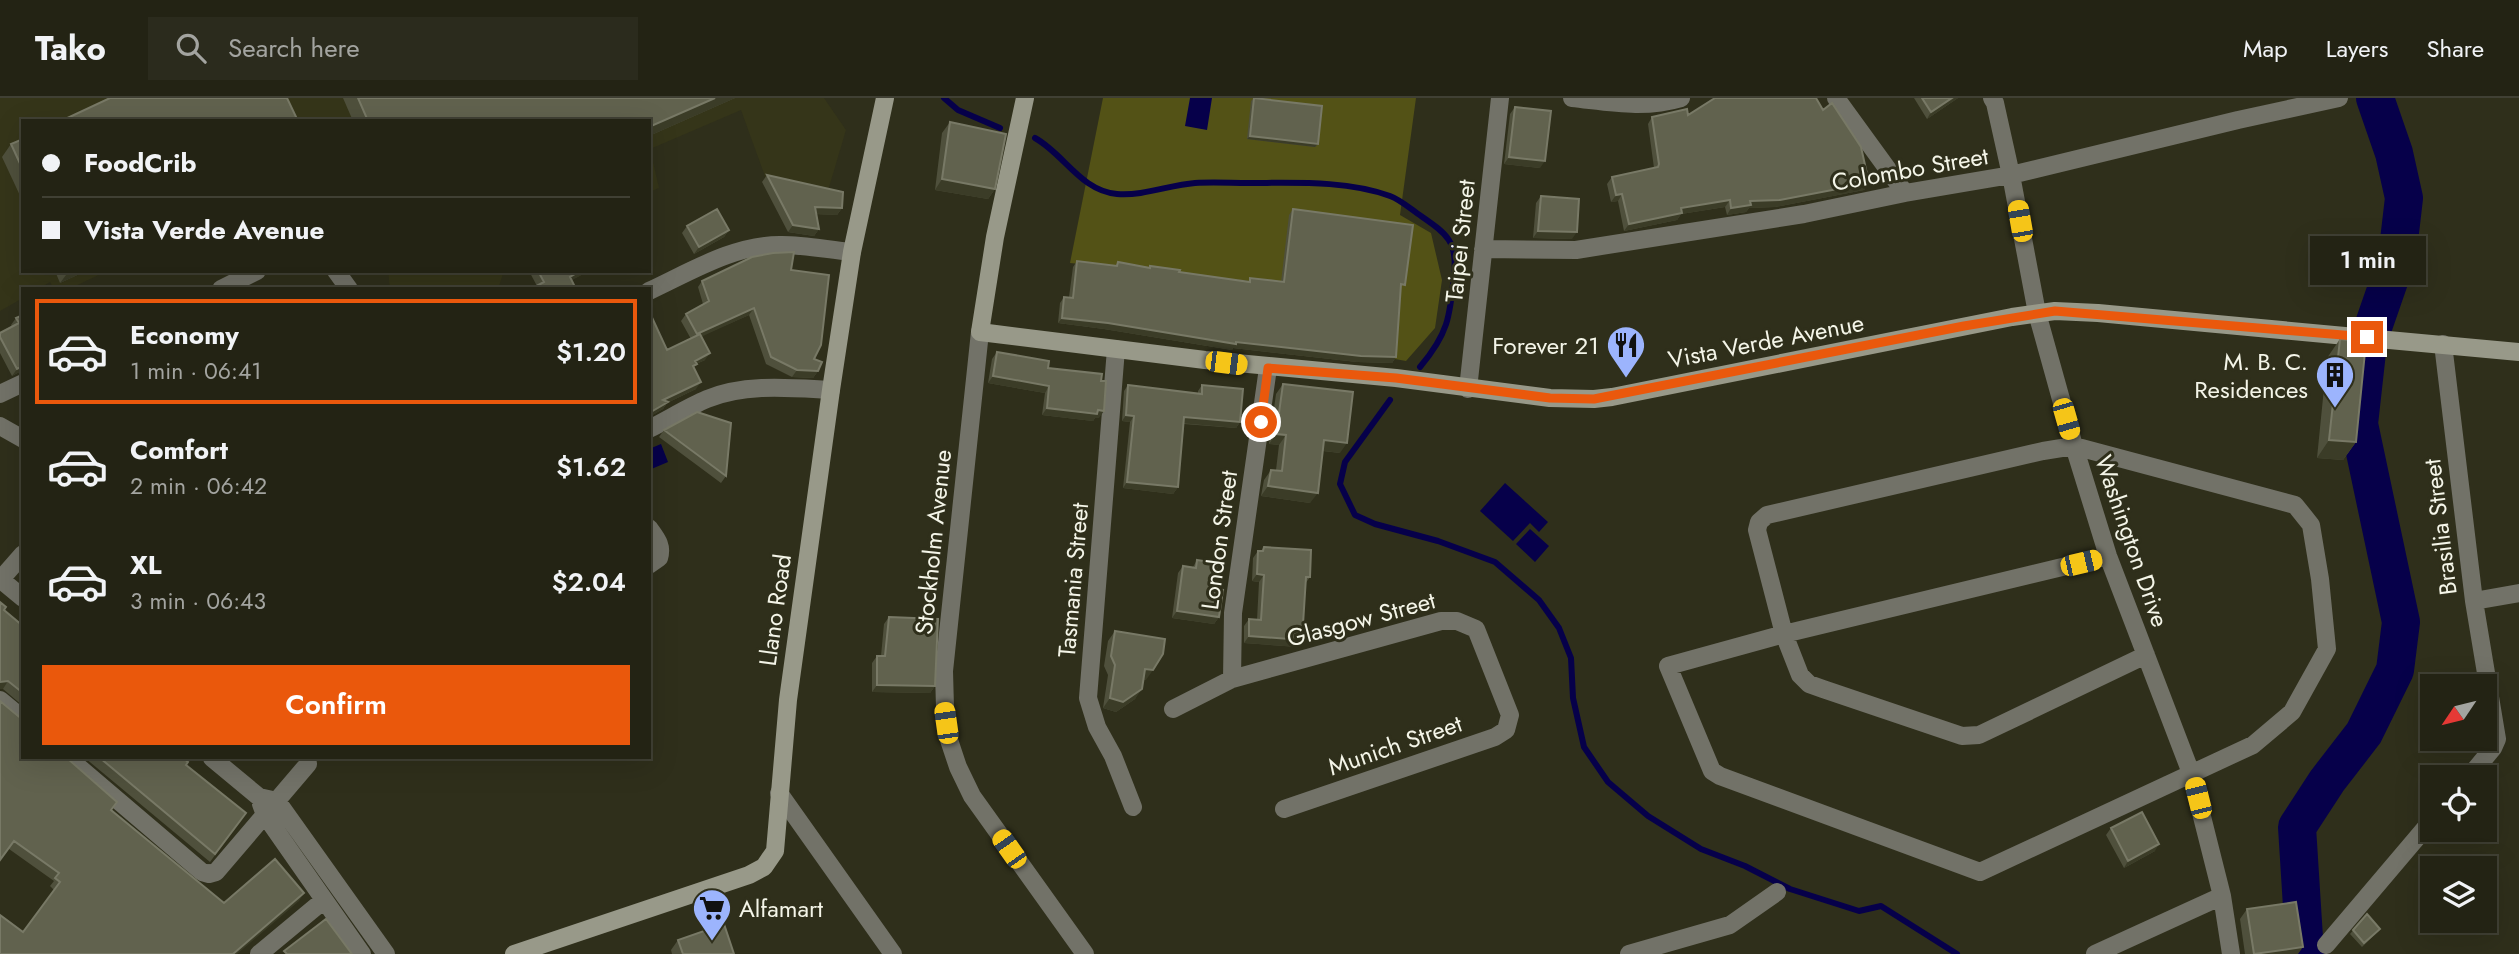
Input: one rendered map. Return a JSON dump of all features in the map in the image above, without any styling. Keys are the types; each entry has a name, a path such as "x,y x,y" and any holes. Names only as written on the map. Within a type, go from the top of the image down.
{"street":[{"name":"Llano Road","path":"514,954 719,886 764,867 775,851 788,700 831,390 852,252 885,98"},
{"name":"Stockholm Avenue","path":"1025,98 995,237 980,332 944,671 944,708 948,737 972,796 1085,954"},
{"name":"Taipei Street","path":"1468,389 1500,98"},
{"path":"1572,98 1637,105 1661,104 1681,98"},
{"path":"1836,98 1905,192"},
{"name":"Washington Drive","path":"1992,98 2011,175 2036,313 2108,556 2192,774 2222,896 2231,954"},
{"name":"Colombo Street","path":"1483,249 1576,250 1804,214 1905,192 2011,175 2339,98"},
{"path":"651,289 727,255 752,248 780,245 852,252"},
{"path":"225,287 253,273"},
{"name":"Vista Verde Avenue","path":"980,332 1268,368 1396,378 1573,400 1612,397 2036,313 2073,311 2519,352"},
{"name":"Brasilia Street","path":"2443,344 2474,601 2497,739 2479,765"},
{"name":"Tasmania Street","path":"1116,349 1088,698 1097,727 1113,757 1133,807"},
{"name":"London Street","path":"1232,679 1233,613 1268,368"},
{"path":"0,394 21,384"},
{"path":"651,428 708,398 748,390 831,390"},
{"path":"0,426 21,438"},
{"path":"2108,556 1784,634 1668,666 1712,771 1980,872 2253,745 2292,712 2327,649 2311,525 2295,505 2074,446 2043,450 1768,515 1759,522 1757,530 1784,634 1800,675 1809,684 1962,736 1979,735 2146,655"},
{"path":"651,531 660,544 659,558 651,564"},
{"path":"21,556 0,579 21,596"},
{"path":"2474,601 2519,593"},
{"name":"Glasgow Street","path":"1173,709 1232,679 1441,621 1457,621 1476,629 1510,715"},
{"path":"0,699 21,717"},
{"name":"Munich Street","path":"1284,809 1495,737 1506,730 1510,715"},
{"path":"69,759 202,872 209,874 216,872 264,815 268,799 308,764 307,759"},
{"path":"213,759 268,799 386,954"},
{"path":"779,793 893,954"},
{"path":"264,815 362,954"},
{"path":"2326,945 2420,834"},
{"path":"1629,954 1730,925 1777,892"},
{"path":"2095,954 2222,896"},
{"path":"259,954 324,900"}],"shaded area":[{"path":"0,98 824,98 846,130 827,194 766,179 741,110 651,149 651,119 21,119 21,273 103,273 73,287 53,287 50,282 41,287 21,287 21,299 0,311"},
{"path":"1103,98 1416,98 1400,215 1431,233 1442,280 1435,328 1406,361 1395,359 1399,296 1070,263"},
{"path":"1190,98 1212,98 1207,130 1185,126"},
{"path":"651,153 659,188 651,191"},
{"path":"388,273 503,273 499,287 390,287"},
{"path":"661,444 668,462 651,469 651,448"},
{"path":"1505,483 1548,522 1539,532 1530,523 1513,541 1480,511"},
{"path":"1530,529 1549,546 1535,562 1516,544"}],"building":[{"path":"110,98 287,98 297,119 65,119"},
{"path":"358,98 715,98 651,126 651,119 367,119"},
{"path":"1254,98 1322,106 1318,144 1250,136"},
{"path":"1715,98 1816,98 1823,110 1832,103 1861,147 1869,183 1780,200 1750,201 1751,205 1731,208 1730,200 1681,208 1682,213 1629,224 1622,194 1616,195 1612,177 1658,167 1652,117 1687,109 1688,115"},
{"path":"1922,98 1952,98 1931,112"},
{"path":"1515,107 1551,111 1545,161 1509,157"},
{"path":"950,122 1006,134 995,189 942,179"},
{"path":"21,140 21,166 11,144"},
{"path":"767,175 843,192 842,208 815,207 819,229 793,225"},
{"path":"1541,196 1579,199 1577,232 1538,231"},
{"path":"717,209 729,230 699,247 687,226"},
{"path":"1293,209 1413,225 1405,285 1401,284 1396,357 1236,344 1062,318 1064,297 1073,298 1077,261 1117,266 1118,262 1250,282 1250,278 1284,282"},
{"path":"794,252 791,270 829,275 821,345 814,359 822,362 818,371 797,370 771,357 754,308 697,334 686,314 709,301 702,281 752,257"},
{"path":"539,273 577,273 570,277 575,287 535,287 544,282"},
{"path":"651,315 667,350 700,334 710,353 695,361 697,364 693,366 701,382 663,400 668,402 651,412"},
{"path":"21,316 21,367 17,369 0,337 0,333 19,323 16,318"},
{"path":"2340,339 2366,342 2356,442 2329,440"},
{"path":"997,352 1049,361 1048,368 1102,374 1101,381 1106,381 1104,411 1098,410 1097,414 1047,408 1049,386 993,376"},
{"path":"1283,384 1353,392 1347,443 1324,440 1318,493 1268,486 1271,470 1282,471 1286,435 1276,434"},
{"path":"1128,385 1202,394 1202,385 1243,389 1240,422 1184,417 1178,487 1127,482 1134,416 1126,415"},
{"path":"697,412 731,423 726,476 664,430"},
{"path":"1264,547 1311,550 1310,577 1306,577 1302,640 1249,636 1249,619 1261,620 1264,575 1257,574 1258,551 1263,551"},
{"path":"1197,560 1217,563 1213,589 1223,590 1219,617 1177,611 1183,566 1196,568"},
{"path":"0,602 6,607 4,610 21,624 21,691 8,681 0,682"},
{"path":"889,617 938,619 935,686 877,685 877,656 885,656"},
{"path":"1115,631 1165,639 1163,654 1153,670 1145,669 1142,689 1123,702 1110,698 1115,665 1111,656"},
{"path":"0,701 21,718 21,759 68,759 117,802 111,810 224,903 275,859 304,893 233,954 0,954 0,915 23,932 60,882 55,878 59,873 14,841 0,860"},
{"path":"101,759 184,759 188,762 186,765 246,813 215,854"},
{"path":"2142,812 2159,844 2128,861 2111,828"},
{"path":"2296,902 2303,947 2254,954 2247,909"},
{"path":"2367,914 2380,929 2364,943 2353,930"},
{"path":"326,919 352,954 287,954 284,951"},
{"path":"724,924 734,954 683,954 678,940"}],"waterway":[{"path":"944,98 958,110 1000,128"},
{"path":"2371,333 2397,258 2404,198 2394,153 2375,98"},
{"path":"1035,138 1093,186 1117,194 1195,183 1302,183 1356,187 1398,200 1444,234 1454,254 1453,290 1446,324 1437,345 1420,367"},
{"path":"2305,954 2297,827 2327,781 2364,733 2395,670 2401,622 2359,424 2367,352"},
{"path":"1390,400 1345,462 1340,484 1355,515 1375,524 1438,541 1495,562 1539,600 1559,628 1571,658 1573,698 1584,747 1608,782 1648,816 1701,849 1745,866 1790,889 1859,911 1881,906 1957,954"}],"place":[{"name":"Forever 21","path":"1626,379"},
{"name":"M. B. C. Residences","path":"2335,409"},
{"name":"Alfamart","path":"712,942"}],"route":[{"path":"1261,422 1268,368 1396,378 1573,400 1612,397 1964,326 2055,311 2367,337"}]}
